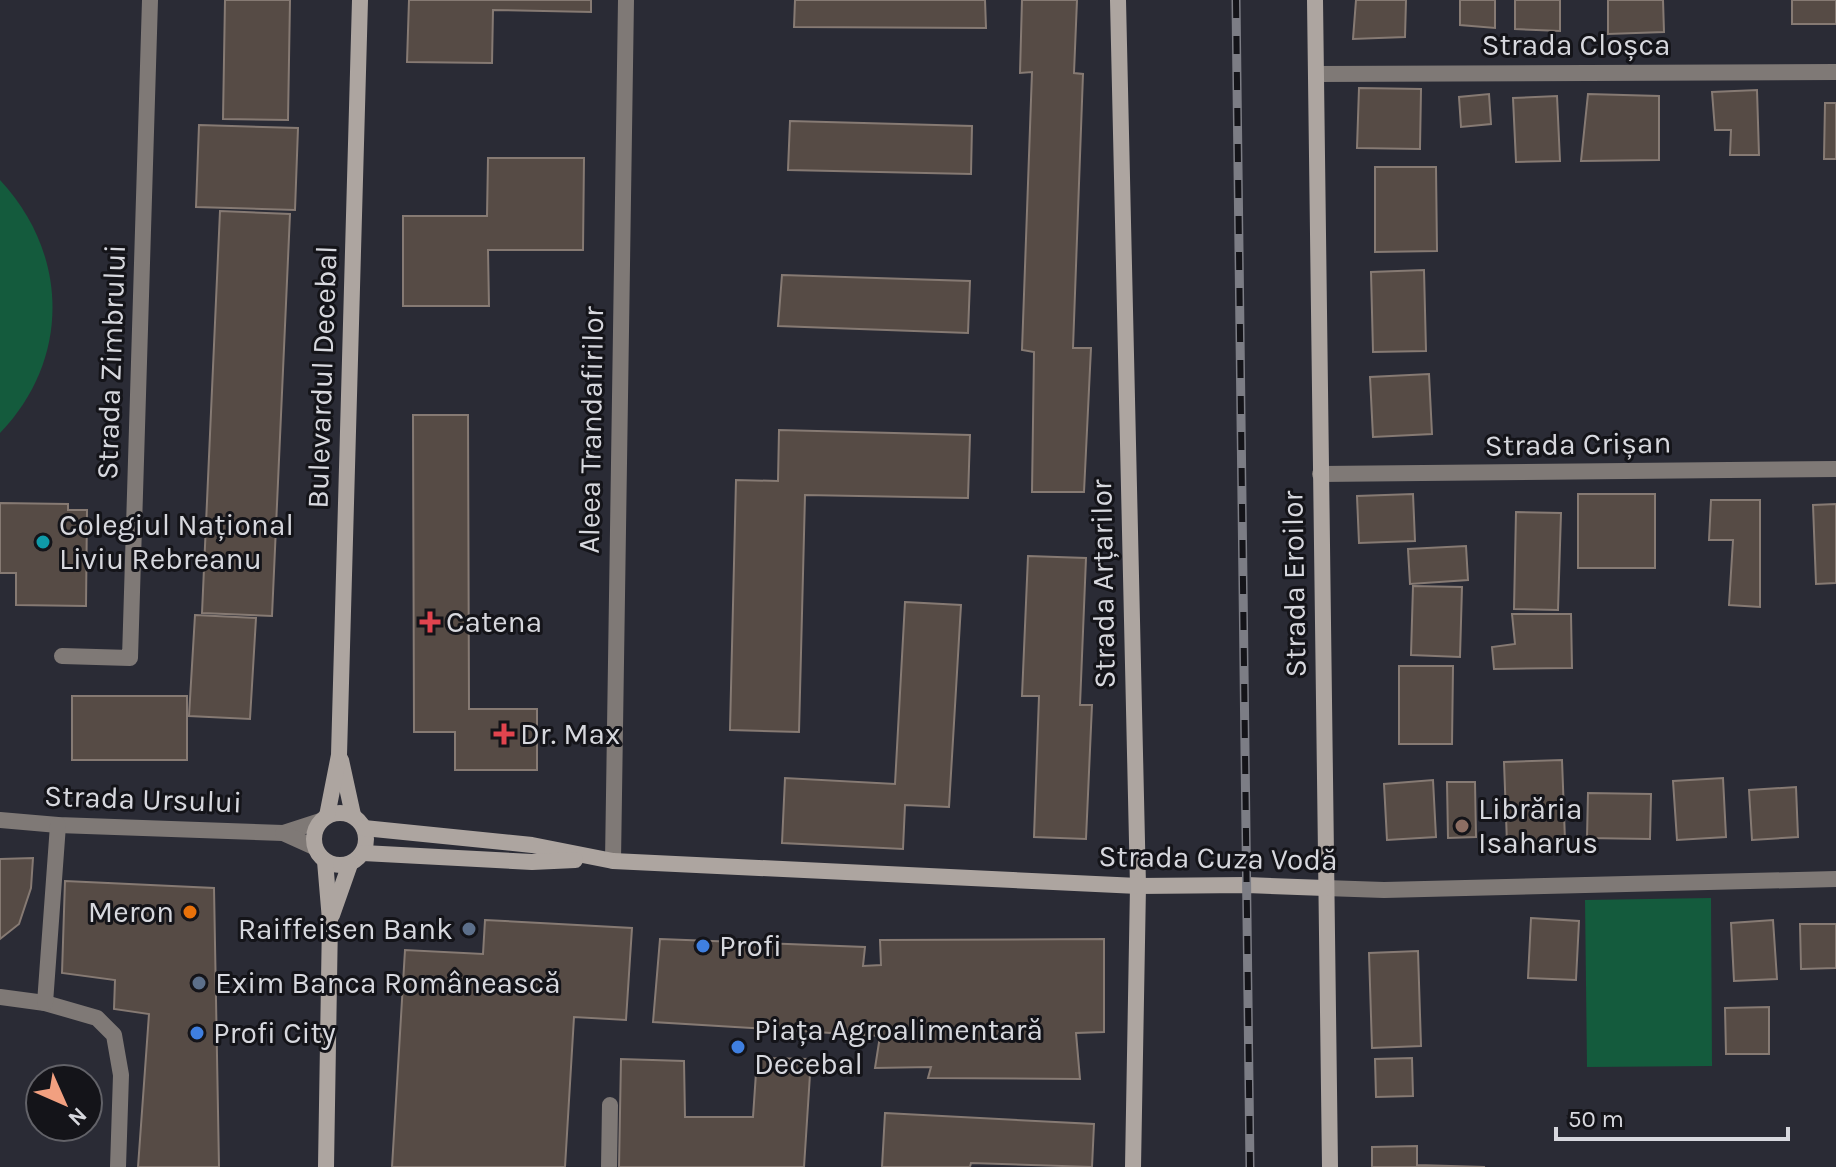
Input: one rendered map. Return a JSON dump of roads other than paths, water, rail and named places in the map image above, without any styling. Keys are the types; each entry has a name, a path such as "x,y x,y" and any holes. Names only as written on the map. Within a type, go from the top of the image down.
{"street":[{"name":"Strada Zimbrului","path":"62,656 130,658 150,0"},
{"name":"Bulevardul Decebal","path":"314,847 313,838 324,818 339,755 360,0"},
{"name":"Aleea Trandafirilor","path":"607,860 626,0"},
{"name":"Strada Arțarilor","path":"1118,0 1138,886 1133,1167"},
{"name":"Strada Eroilor","path":"1315,0 1330,1167"},
{"name":"Strada Cloșca","path":"1316,74 1836,72"},
{"name":"Strada Crișan","path":"1320,474 1836,469"},
{"name":"Bulevardul Decebal","path":"330,920 367,836 359,822 339,755"},
{"path":"324,818 335,812 359,822"},
{"name":"Strada Ursului","path":"0,820 283,833 324,818"},
{"name":"Strada Cuza Vodă","path":"359,822 532,845 607,860"},
{"path":"45,1003 58,825"},
{"name":"Strada Ursului","path":"283,833 314,847"},
{"path":"314,847 325,861 333,865 356,858"},
{"name":"Strada Cuza Vodă","path":"356,858 532,862 607,860 1138,886 1247,885 1384,890 1836,879"},
{"name":"Bulevardul Decebal","path":"325,861 330,920 326,1167"},
{"path":"0,997 45,1003 97,1018 114,1035 121,1075 118,1167"},
{"path":"609,1167 610,1105"}],"railway":[{"path":"1236,0 1250,1167"}],"place":[{"name":"Colegiul Național Liviu Rebreanu","path":"43,542"},
{"name":"Catena","path":"430,622"},
{"name":"Dr. Max","path":"504,734"},
{"name":"Librăria Isaharus","path":"1462,826"},
{"name":"Meron","path":"190,912"},
{"name":"Raiffeisen Bank","path":"469,929"},
{"name":"Profi","path":"703,946"},
{"name":"Exim Banca Românească","path":"199,983"},
{"name":"Profi City","path":"197,1033"},
{"name":"Piața Agroalimentară Decebal","path":"738,1047"}]}
